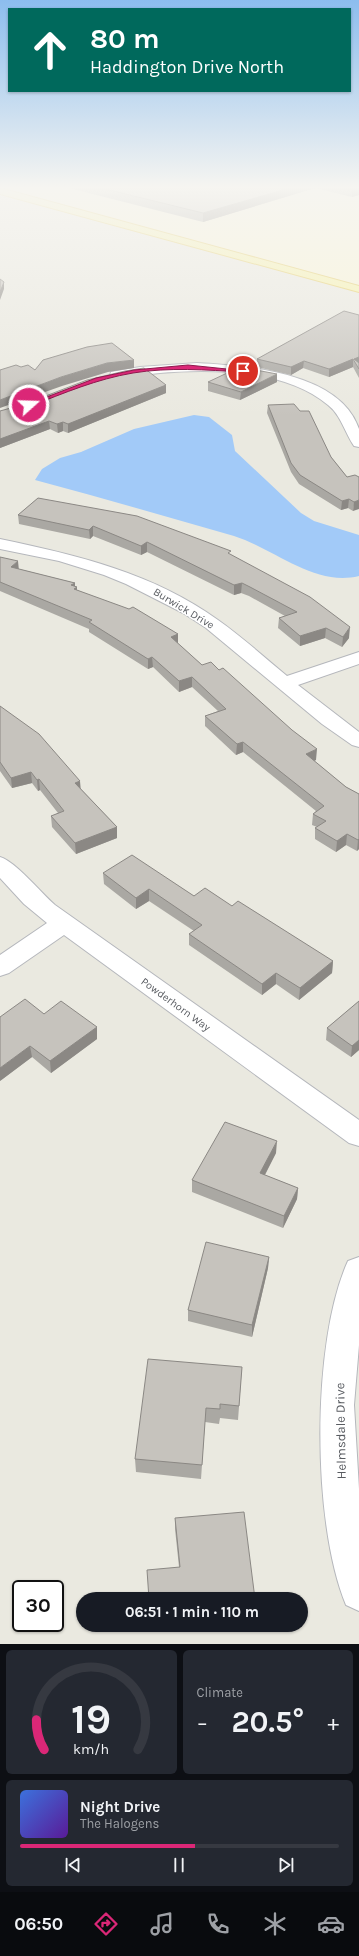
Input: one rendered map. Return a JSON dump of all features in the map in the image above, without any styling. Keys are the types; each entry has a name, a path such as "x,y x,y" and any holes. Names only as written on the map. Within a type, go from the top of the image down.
{"main road":[{"path":"236,263 359,296"},
{"path":"263,263 359,289"}],"street":[{"path":"102,378 140,370 180,367 223,368 250,371 302,385 320,394 337,406 342,412 359,443"},
{"name":"Burwick Drive","path":"0,544 79,561 132,580 189,609 212,624 329,720 359,741"},
{"path":"284,683 359,658"},
{"name":"Powderhorn Way","path":"0,864 32,898 359,1136"},
{"path":"0,967 65,923"},
{"name":"Helmsdale Drive","path":"359,1270 349,1309 341,1355 337,1405 340,1477 346,1536 359,1592"}],"shaded area":[{"path":"277,263 359,263 359,285"}],"water":[{"path":"194,415 209,417 232,435 235,451 301,513 314,521 359,535 359,576 342,578 310,572 234,536 35,480 42,469 60,458 81,452 134,429"}],"building":[{"path":"0,279 4,282 0,292"},
{"path":"344,311 359,315 359,357 354,359 359,363 359,369 353,359 329,369 304,361 291,367 257,359"},
{"path":"112,343 134,360 107,363 61,377 0,400 0,370 16,365 21,367 28,365 35,370 43,360 87,347"},
{"path":"240,367 277,374 241,392 208,382"},
{"path":"144,368 166,385 68,424 63,422 57,424 49,421 0,439 0,411 25,404 87,380"},
{"path":"294,404 300,411 309,411 331,457 347,477 355,475 359,477 359,500 354,502 349,499 342,501 300,475 291,463 268,405"},
{"path":"38,498 137,516 231,551 228,553 310,597 350,627 343,637 326,628 300,636 279,618 297,612 242,583 234,585 147,542 141,546 93,526 89,530 18,515"},
{"path":"0,557 18,561 11,567 75,583 71,585 77,587 74,589 129,609 133,607 178,634 171,637 202,665 211,662 219,670 223,668 292,730 317,749 306,754 346,787 359,794 359,839 358,840 347,834 337,841 315,828 326,821 313,814 324,806 243,742 237,744 205,716 226,709 192,677 179,681 152,657 148,659 89,622 92,620 0,582"},
{"path":"0,706 39,734 80,781 75,783 117,827 75,843 51,816 64,811 39,779 37,780 31,772 11,778 0,762"},
{"path":"132,855 194,896 205,888 232,906 238,901 333,961 300,988 276,973 262,984 189,934 202,925 149,889 136,898 103,873"},
{"path":"25,999 44,1014 61,1001 97,1027 50,1061 30,1046 0,1068 0,1017"},
{"path":"359,1001 359,1040 352,1046 327,1028"},
{"path":"225,1122 277,1141 260,1173 298,1188 284,1216 192,1180"},
{"path":"206,1242 269,1257 252,1325 188,1310"},
{"path":"148,1359 242,1367 239,1406 220,1404 220,1409 206,1408 202,1465 135,1459"},
{"path":"244,1512 254,1592 149,1592 147,1570 180,1567 175,1518"}],"route":[{"path":"29,405 108,376 134,371 180,367 223,368 243,371"}]}
